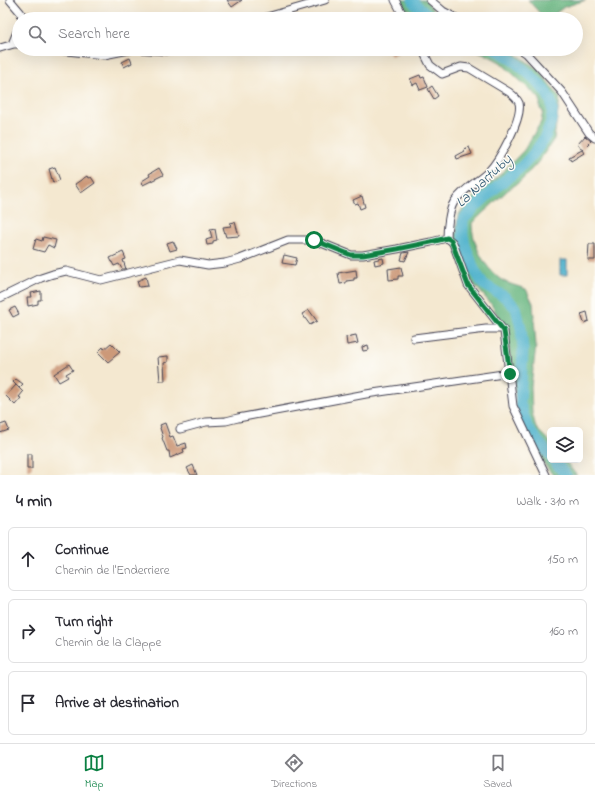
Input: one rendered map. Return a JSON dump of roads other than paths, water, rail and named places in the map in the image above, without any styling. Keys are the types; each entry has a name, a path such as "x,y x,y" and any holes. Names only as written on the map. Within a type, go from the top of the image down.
{"street":[{"path":"10,0 20,12"},
{"path":"284,12 325,0"},
{"path":"395,0 401,12"},
{"path":"430,0 445,12"},
{"path":"0,48 12,45"},
{"path":"426,56 430,65 442,74 461,67 469,68 513,95 519,104 516,123 499,160 488,172 462,193 453,204 449,219 447,238"},
{"path":"529,56 562,92 589,133 595,138"},
{"path":"0,298 41,278 66,271 101,280 180,260 208,265 225,263 240,259 288,240 314,240 351,255 363,255 447,238 453,243 468,285 504,331 514,406 546,475"},
{"path":"414,338 486,329 503,329"},
{"path":"180,429 206,422 226,421 366,394 510,373"}],"water":[{"path":"560,260 567,260 567,275 560,275"}],"waterway":[{"name":"La Nartuby","path":"413,0 415,4 425,12"},
{"name":"La Nartuby","path":"506,56 520,66 545,90 550,98 552,106 551,122 541,144 526,162 501,183 463,220 463,234 465,245 474,269 483,284 505,297 516,308 521,328 523,350 520,404 528,429 547,452"},
{"name":"La Nartuby","path":"556,463 566,475"}]}
